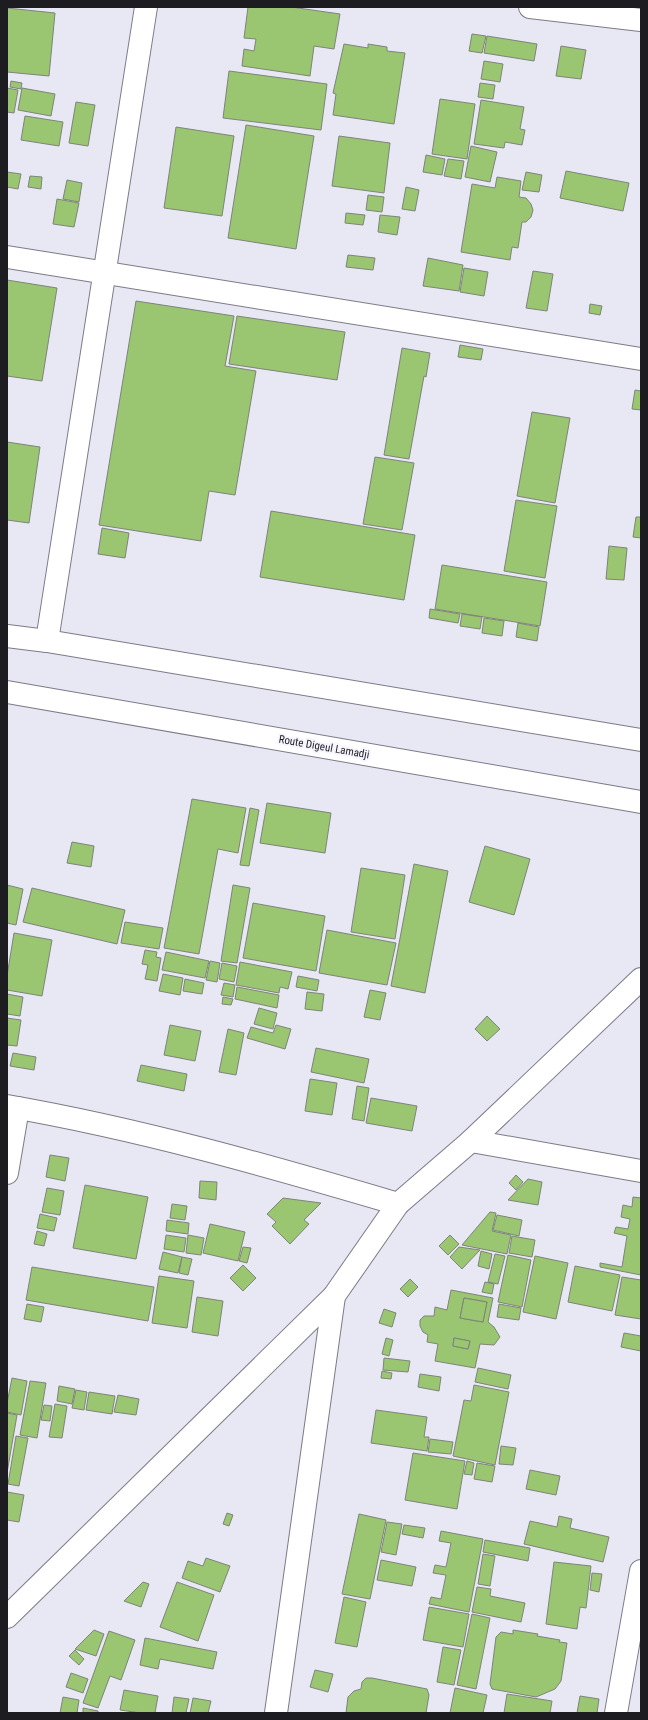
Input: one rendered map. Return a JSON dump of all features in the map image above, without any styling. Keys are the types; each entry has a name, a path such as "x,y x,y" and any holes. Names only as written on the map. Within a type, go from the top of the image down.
{"street":[{"path":"47,641 146,7"},
{"path":"530,7 641,20"},
{"path":"7,257 641,359"},
{"path":"7,636 47,641 641,740"},
{"name":"Route Digeul Lamadji","path":"7,692 641,802"},
{"path":"7,1617 334,1296 398,1204 471,1141 641,979"},
{"path":"7,1173 12,1107 125,1130 250,1161 398,1204"},
{"path":"471,1141 641,1171"},
{"path":"276,1713 334,1296"},
{"path":"616,1713 641,1571"}],"building":[{"path":"248,7 291,7 340,14 334,49 314,46 310,76 242,66 244,49 254,51 256,39 244,38"},
{"path":"7,8 55,13 49,76 7,72"},
{"path":"472,34 486,36 482,53 469,51"},
{"path":"487,36 537,44 534,61 484,53"},
{"path":"344,44 368,48 368,44 387,47 387,51 405,53 394,124 333,115 336,94 333,93"},
{"path":"561,46 586,50 581,79 556,76"},
{"path":"484,61 503,64 500,82 481,79"},
{"path":"229,71 327,84 321,130 223,118"},
{"path":"11,81 22,83 21,89 10,87"},
{"path":"480,83 495,85 493,99 478,97"},
{"path":"7,88 18,90 14,113 7,112"},
{"path":"22,88 55,94 51,116 18,110"},
{"path":"440,99 475,104 467,159 432,154"},
{"path":"481,100 524,107 520,129 525,130 522,145 505,142 504,148 474,144"},
{"path":"76,102 95,105 88,146 69,143"},
{"path":"25,116 63,122 59,146 21,140"},
{"path":"246,125 314,136 296,249 228,238"},
{"path":"176,127 234,136 222,216 164,208"},
{"path":"339,136 390,143 384,193 332,186"},
{"path":"471,146 497,152 490,182 465,177"},
{"path":"426,155 445,159 442,175 423,172"},
{"path":"448,159 464,161 461,179 444,176"},
{"path":"566,171 629,183 623,211 560,198"},
{"path":"7,172 21,174 18,189 7,187"},
{"path":"526,172 542,175 539,192 522,190"},
{"path":"30,176 42,177 41,189 28,187"},
{"path":"497,177 521,181 519,197 526,198 531,204 533,210 531,217 526,222 522,222 518,248 512,247 510,260 461,252 472,184 495,188"},
{"path":"67,180 82,183 79,202 63,199"},
{"path":"406,187 419,190 415,211 402,209"},
{"path":"368,195 384,197 382,212 366,210"},
{"path":"57,199 79,203 74,227 53,224"},
{"path":"346,213 365,215 363,225 345,223"},
{"path":"380,215 400,217 397,235 378,232"},
{"path":"348,255 375,258 373,270 346,267"},
{"path":"428,258 463,265 459,291 423,286"},
{"path":"464,268 488,272 484,296 460,292"},
{"path":"533,271 553,274 547,311 526,308"},
{"path":"7,280 57,288 42,381 7,376"},
{"path":"136,301 234,316 225,366 256,371 235,495 209,491 201,541 99,525"},
{"path":"590,304 602,306 600,315 589,313"},
{"path":"237,316 345,332 337,380 229,364"},
{"path":"460,345 483,349 481,360 458,357"},
{"path":"402,348 430,353 426,377 424,376 409,459 384,455"},
{"path":"635,390 641,391 641,410 632,409"},
{"path":"532,412 570,418 555,503 517,496"},
{"path":"7,442 40,447 29,523 7,520"},
{"path":"375,457 414,463 402,530 363,524"},
{"path":"516,500 557,506 545,578 504,571"},
{"path":"271,511 415,535 404,600 260,577"},
{"path":"636,517 641,517 641,538 633,537"},
{"path":"102,528 129,533 125,558 98,554"},
{"path":"609,546 627,548 624,580 606,579"},
{"path":"442,565 547,582 540,626 435,609"},
{"path":"430,609 460,614 458,623 429,618"},
{"path":"462,614 482,617 480,629 460,626"},
{"path":"484,618 504,621 502,636 482,633"},
{"path":"518,623 539,627 537,641 516,637"},
{"path":"192,799 246,808 238,853 218,849 199,954 164,948"},
{"path":"267,803 331,813 325,853 260,843"},
{"path":"250,808 259,810 249,866 240,865"},
{"path":"72,842 94,846 91,867 67,863"},
{"path":"485,846 530,859 514,915 469,902"},
{"path":"414,864 448,871 425,993 391,986"},
{"path":"361,868 405,875 395,939 351,932"},
{"path":"7,885 23,889 16,925 7,923"},
{"path":"233,885 250,888 237,963 221,961"},
{"path":"32,888 125,910 117,944 23,922"},
{"path":"253,903 325,916 316,971 243,958"},
{"path":"125,922 163,928 159,949 121,943"},
{"path":"327,930 396,943 387,985 319,973"},
{"path":"14,933 52,940 42,996 7,990 7,976"},
{"path":"145,950 157,952 156,957 161,958 157,981 145,979 148,965 142,964"},
{"path":"166,952 209,961 205,978 162,970"},
{"path":"210,961 220,963 217,982 206,980"},
{"path":"240,962 292,972 288,989 280,987 279,993 236,985"},
{"path":"222,963 237,966 234,982 219,979"},
{"path":"163,974 183,978 180,995 159,991"},
{"path":"298,976 319,980 317,991 296,987"},
{"path":"185,979 204,983 202,994 183,991"},
{"path":"224,983 235,985 233,997 221,995"},
{"path":"237,987 279,995 277,1008 235,999"},
{"path":"370,990 386,993 380,1020 364,1017"},
{"path":"307,992 324,994 322,1011 305,1009"},
{"path":"7,994 23,997 20,1016 7,1014"},
{"path":"223,997 233,999 231,1005 222,1004"},
{"path":"259,1008 277,1013 273,1029 254,1024"},
{"path":"487,1016 500,1029 487,1041 475,1029"},
{"path":"7,1018 21,1020 17,1046 7,1045"},
{"path":"170,1025 201,1031 195,1061 164,1055"},
{"path":"276,1025 291,1029 285,1049 247,1038 251,1027 273,1033"},
{"path":"228,1029 244,1033 236,1075 219,1072"},
{"path":"316,1048 369,1059 364,1083 311,1072"},
{"path":"13,1053 36,1057 34,1070 10,1066"},
{"path":"141,1065 187,1074 184,1091 137,1081"},
{"path":"310,1079 337,1083 332,1115 305,1111"},
{"path":"357,1086 369,1088 364,1121 352,1119"},
{"path":"371,1098 417,1106 412,1131 366,1123"},
{"path":"50,1155 69,1158 65,1181 46,1177"},
{"path":"516,1175 523,1182 516,1190 509,1183"},
{"path":"528,1179 542,1182 538,1205 508,1200"},
{"path":"200,1181 217,1182 216,1200 199,1198"},
{"path":"85,1185 148,1197 136,1259 73,1248"},
{"path":"47,1188 64,1191 60,1215 42,1212"},
{"path":"633,1197 641,1198 641,1275 600,1267 600,1263 622,1267 627,1236 614,1233 616,1227 628,1229 630,1219 621,1217 623,1205 632,1207"},
{"path":"283,1198 321,1203 304,1220 309,1224 290,1244 272,1226 276,1222 267,1214"},
{"path":"172,1204 187,1206 185,1220 170,1218"},
{"path":"490,1212 496,1213 492,1231 511,1235 507,1254 462,1245"},
{"path":"40,1214 57,1218 54,1231 37,1228"},
{"path":"497,1215 522,1220 519,1236 493,1230"},
{"path":"167,1220 189,1223 188,1234 166,1231"},
{"path":"210,1224 245,1232 238,1261 203,1253"},
{"path":"37,1231 47,1234 44,1246 34,1244"},
{"path":"166,1235 186,1238 184,1252 164,1249"},
{"path":"188,1235 204,1238 201,1255 186,1253"},
{"path":"450,1235 459,1244 448,1255 439,1246"},
{"path":"512,1236 535,1240 532,1257 509,1253"},
{"path":"243,1247 251,1248 247,1263 239,1261"},
{"path":"459,1247 480,1250 462,1269 450,1257"},
{"path":"481,1251 492,1254 489,1269 478,1266"},
{"path":"163,1252 182,1257 178,1273 159,1269"},
{"path":"495,1254 505,1256 498,1284 488,1282"},
{"path":"508,1255 531,1260 522,1307 498,1302"},
{"path":"535,1256 568,1263 556,1319 523,1312"},
{"path":"182,1257 192,1259 188,1275 179,1273"},
{"path":"243,1265 256,1278 243,1291 230,1278"},
{"path":"575,1266 620,1275 612,1311 568,1302"},
{"path":"32,1267 154,1287 148,1321 26,1300"},
{"path":"159,1276 194,1281 187,1328 152,1323"},
{"path":"622,1277 641,1280 641,1319 615,1315"},
{"path":"410,1279 418,1287 408,1297 400,1289"},
{"path":"485,1282 494,1284 492,1294 482,1292"},
{"path":"451,1290 493,1298 488,1322 494,1327 500,1337 494,1345 480,1344 475,1368 435,1361 438,1344 427,1342 428,1335 423,1332 420,1326 420,1320 424,1316 434,1316 435,1307 447,1310","holes":["464,1298 487,1302 483,1322 460,1318","454,1338 470,1341 468,1349 453,1346"]},
{"path":"197,1297 223,1301 218,1336 192,1332"},
{"path":"464,1298 487,1302 483,1322 460,1318"},
{"path":"27,1304 44,1307 41,1322 24,1319"},
{"path":"499,1304 521,1308 519,1320 497,1317"},
{"path":"384,1309 396,1313 392,1327 379,1323"},
{"path":"624,1333 641,1336 641,1351 621,1347"},
{"path":"386,1338 393,1340 389,1356 382,1354"},
{"path":"454,1338 470,1341 468,1349 453,1346"},
{"path":"384,1358 410,1361 408,1372 383,1370"},
{"path":"478,1368 511,1375 508,1389 475,1382"},
{"path":"382,1371 392,1373 391,1379 381,1378"},
{"path":"420,1374 441,1377 439,1391 418,1387"},
{"path":"12,1378 27,1381 21,1415 7,1412 7,1403"},
{"path":"30,1381 46,1383 37,1438 20,1435"},
{"path":"474,1385 509,1392 495,1465 453,1456 464,1400 471,1401"},
{"path":"59,1386 75,1389 72,1404 57,1401"},
{"path":"76,1390 87,1392 84,1410 72,1408"},
{"path":"89,1392 115,1396 112,1414 86,1410"},
{"path":"118,1395 139,1399 136,1415 114,1412"},
{"path":"55,1404 67,1406 62,1438 49,1437"},
{"path":"44,1405 52,1406 50,1421 41,1420"},
{"path":"376,1410 427,1417 424,1437 429,1437 427,1451 371,1443"},
{"path":"7,1413 17,1415 7,1473"},
{"path":"16,1436 28,1438 19,1486 8,1484"},
{"path":"430,1439 453,1442 451,1454 428,1452"},
{"path":"501,1446 516,1448 513,1465 499,1464"},
{"path":"413,1453 465,1461 457,1509 405,1500"},
{"path":"467,1461 474,1463 472,1475 464,1474"},
{"path":"477,1463 495,1466 492,1482 474,1479"},
{"path":"530,1470 560,1476 556,1495 526,1489"},
{"path":"7,1492 24,1495 19,1522 7,1520"},
{"path":"227,1513 233,1515 229,1526 223,1524"},
{"path":"359,1514 386,1520 370,1599 342,1594"},
{"path":"559,1516 572,1519 570,1528 609,1537 603,1562 524,1544 530,1521 557,1527"},
{"path":"387,1522 402,1524 396,1555 381,1552"},
{"path":"404,1525 425,1528 423,1538 402,1534"},
{"path":"441,1531 483,1539 469,1612 429,1604 431,1597 441,1599 446,1575 433,1573 435,1565 446,1567 451,1543 439,1541"},
{"path":"485,1540 530,1548 528,1561 483,1552"},
{"path":"483,1554 495,1556 490,1586 478,1584"},
{"path":"206,1558 230,1566 220,1592 182,1578 188,1561 203,1566"},
{"path":"381,1560 416,1567 412,1586 377,1580"},
{"path":"554,1562 591,1566 586,1608 580,1607 577,1629 546,1624"},
{"path":"592,1573 602,1574 599,1592 590,1590"},
{"path":"143,1582 149,1584 141,1607 124,1601"},
{"path":"177,1582 214,1595 198,1641 160,1627"},
{"path":"477,1587 491,1589 490,1596 525,1603 521,1622 472,1612"},
{"path":"344,1597 366,1602 357,1647 335,1643"},
{"path":"429,1607 469,1614 463,1647 423,1640"},
{"path":"472,1614 490,1618 476,1689 457,1685"},
{"path":"94,1630 104,1634 96,1656 75,1649"},
{"path":"513,1630 538,1634 537,1636 560,1640 559,1642 567,1643 561,1681 555,1689 536,1697 492,1689 490,1684 496,1637 501,1632 513,1634"},
{"path":"109,1631 135,1640 121,1680 110,1676 98,1708 83,1703"},
{"path":"145,1638 217,1652 213,1669 160,1659 158,1669 140,1665"},
{"path":"443,1647 461,1650 454,1685 437,1682"},
{"path":"75,1650 84,1659 79,1665 69,1656"},
{"path":"315,1670 333,1674 328,1692 310,1687"},
{"path":"71,1673 88,1679 83,1693 66,1687"},
{"path":"366,1678 427,1689 429,1695 426,1713 346,1713 348,1697 354,1691 361,1689 362,1682"},
{"path":"455,1688 487,1695 483,1713 450,1713"},
{"path":"124,1690 158,1696 155,1713 120,1710"},
{"path":"507,1694 552,1701 550,1713 504,1713"},
{"path":"580,1696 599,1699 597,1713 577,1713"},
{"path":"63,1697 79,1700 77,1713 60,1713"},
{"path":"174,1697 189,1699 186,1713 172,1713"},
{"path":"193,1698 211,1701 208,1713 190,1713"},
{"path":"83,1708 98,1711 98,1713 83,1713"}]}
